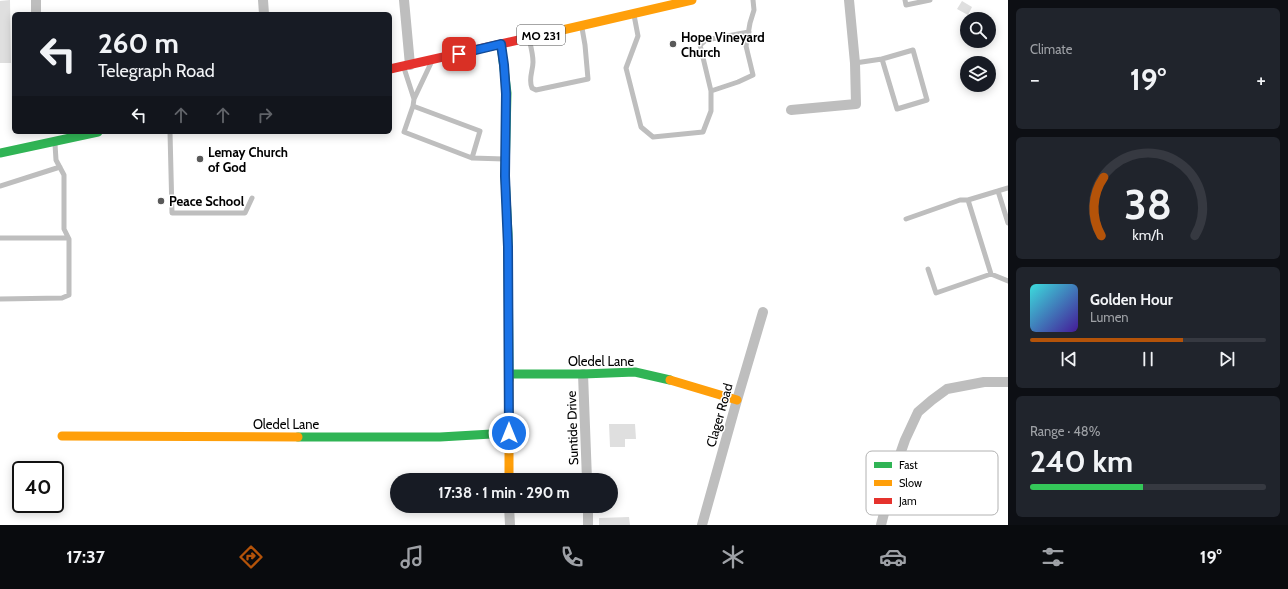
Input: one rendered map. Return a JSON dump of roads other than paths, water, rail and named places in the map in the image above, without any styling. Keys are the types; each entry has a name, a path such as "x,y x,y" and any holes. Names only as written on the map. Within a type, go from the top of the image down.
{"street":[{"path":"36,0 36,12"},
{"path":"262,0 264,12"},
{"path":"404,0 407,66"},
{"name":"MO 231","path":"392,69 692,0"},
{"path":"791,110 856,104 855,63 850,0"},
{"path":"501,44 506,94 505,159 508,247 509,473"},
{"path":"0,153 54,136 76,134"},
{"name":"Clager Road","path":"702,525 763,312"},
{"name":"Oledel Lane","path":"509,374 635,372 670,380 737,400"},
{"name":"Suntide Drive","path":"583,374 587,473"},
{"path":"901,451 918,412 947,389 984,382 1008,382"},
{"name":"Oledel Lane","path":"62,436 440,437 509,433"},
{"path":"509,513 510,525"},
{"path":"588,513 588,525"},
{"path":"881,525 884,515"}],"lane":[{"path":"711,91 753,76 746,46 754,10 752,0"},
{"path":"905,0 906,5 930,0"},
{"path":"634,14 638,36 626,68 641,127 653,137 703,132 710,111 711,91 700,45 706,40 749,32"},
{"path":"529,38 533,63 530,75 532,88 536,90 588,79 585,45 581,26"},
{"path":"855,63 882,59 913,50 927,100 897,109 882,59"},
{"path":"432,60 414,99 404,132 472,158 505,159"},
{"path":"407,66 414,99"},
{"path":"412,106 480,131 472,158"},
{"path":"170,134 172,213 245,213 252,198"},
{"path":"0,298 62,298 69,295 68,238 64,229 64,175 56,160 54,136"},
{"path":"0,186 60,167"},
{"path":"906,219 960,200 968,200 1008,188"},
{"path":"998,191 1008,223"},
{"path":"968,200 991,274"},
{"path":"0,238 68,238"},
{"path":"928,269 936,292 991,274 1008,281"}],"place":[{"name":"Hope Vineyard Church","path":"673,44"},
{"name":"Lemay Church of God","path":"200,159"},
{"name":"Peace School","path":"161,201"}]}
